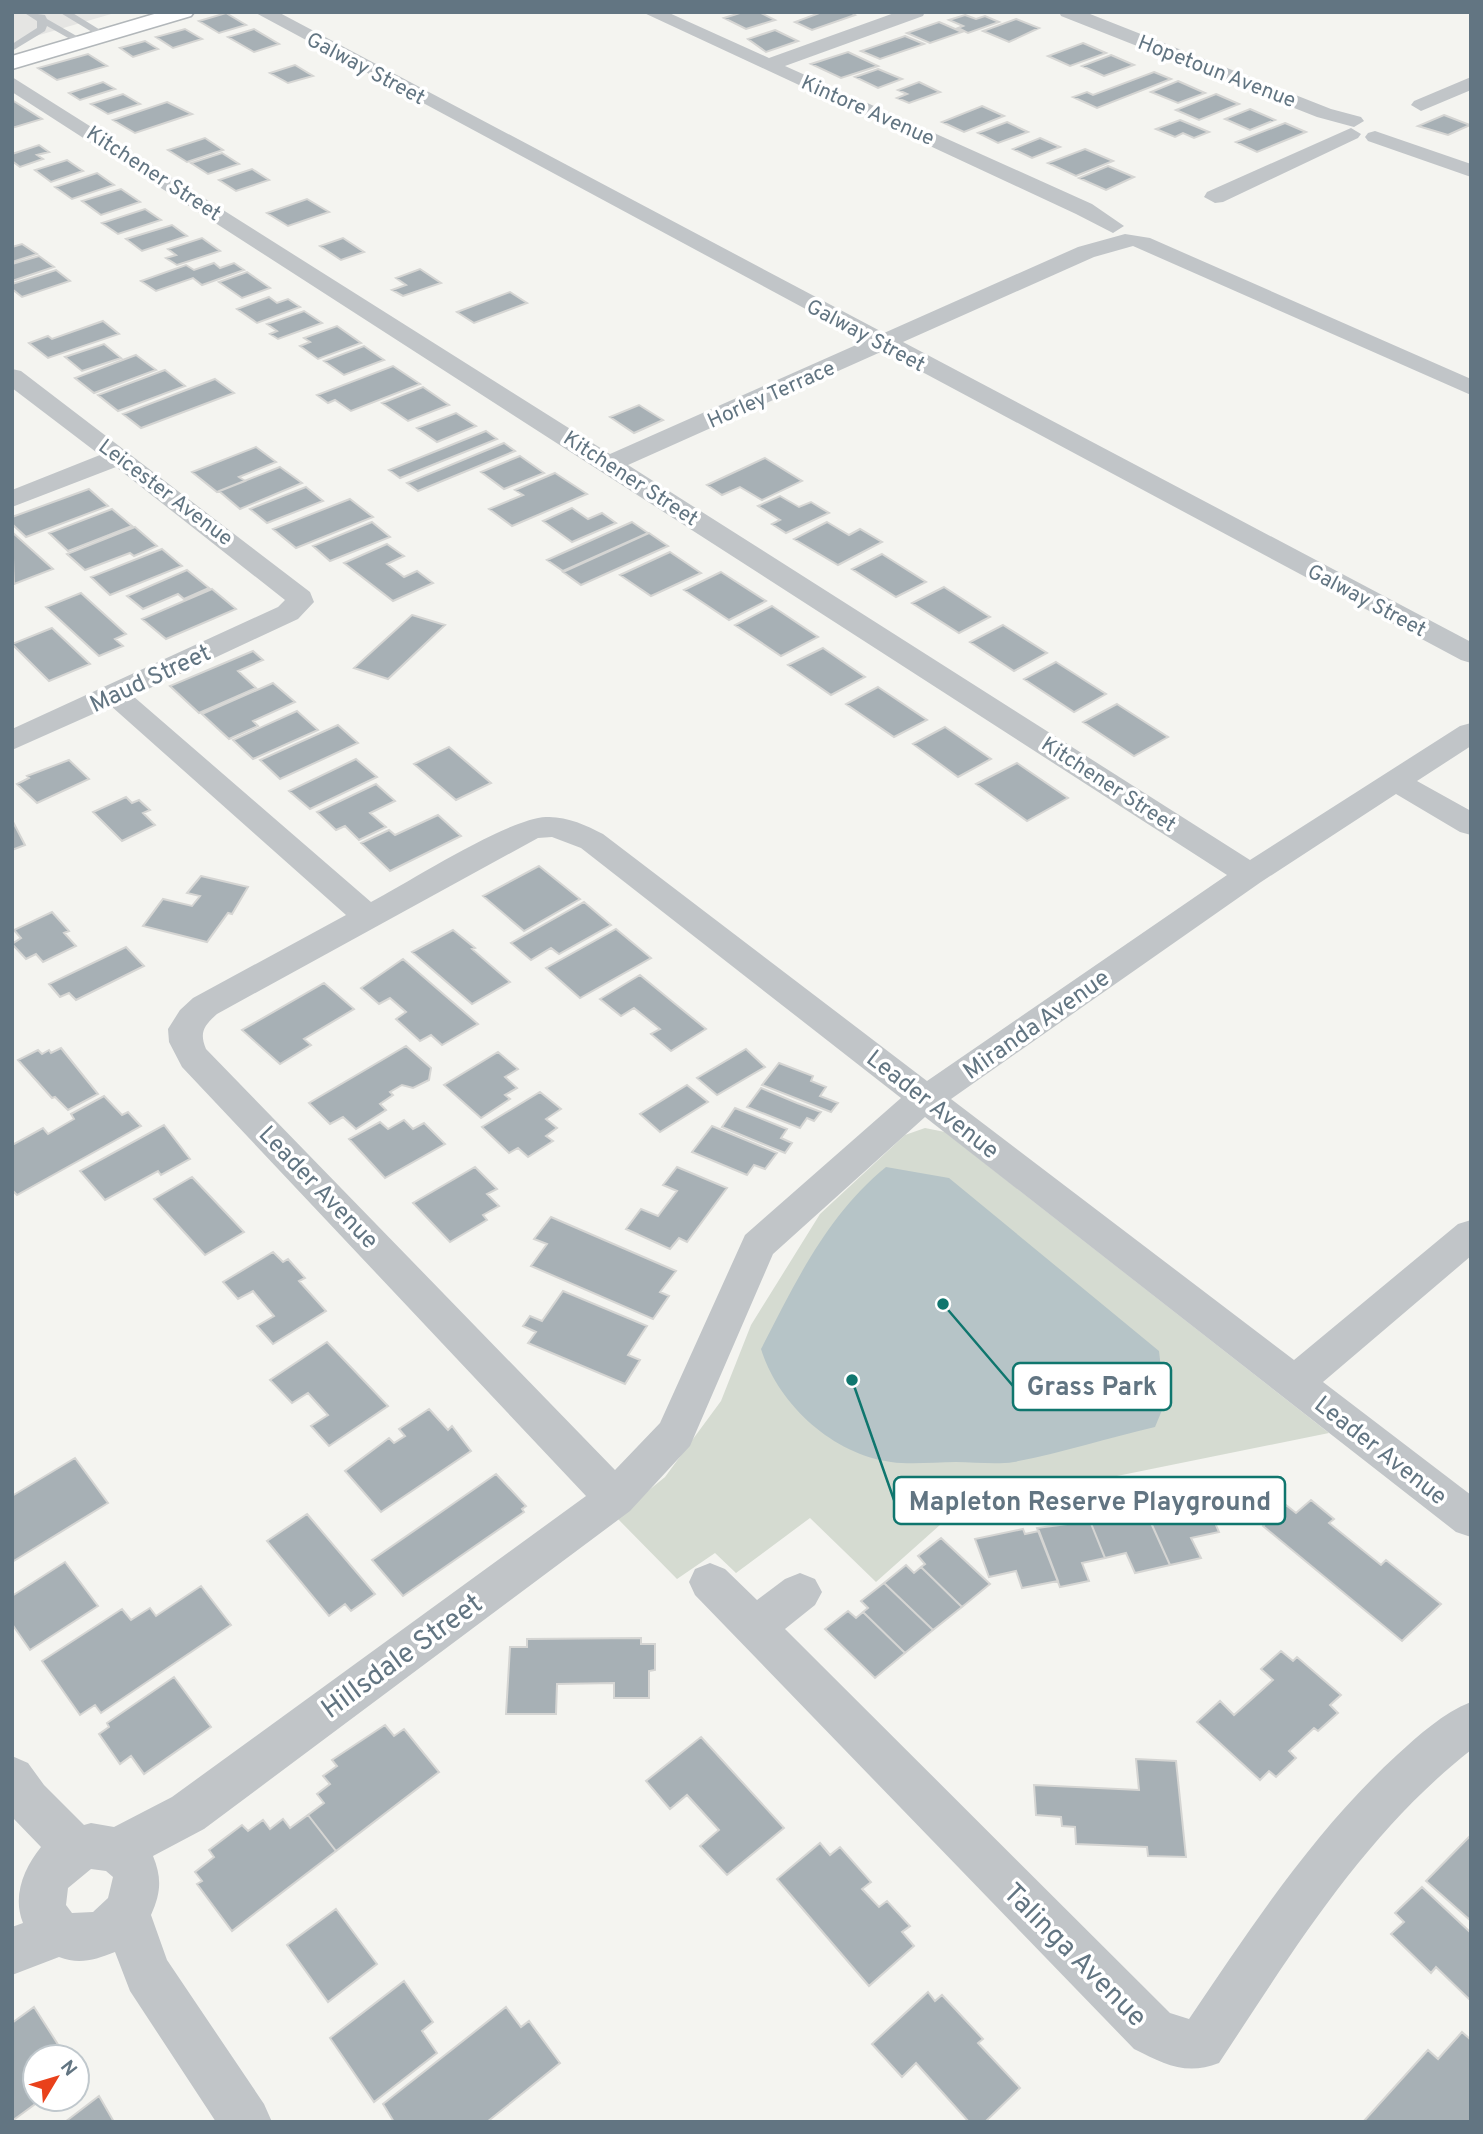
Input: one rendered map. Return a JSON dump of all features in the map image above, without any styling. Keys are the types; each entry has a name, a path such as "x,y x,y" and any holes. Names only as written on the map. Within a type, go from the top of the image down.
{"main road":[{"path":"12,64 88,30 184,12"},
{"path":"12,50 142,13"}],"street":[{"name":"Galway Street","path":"262,12 1471,654"},
{"name":"Kintore Avenue","path":"651,12 1471,388"},
{"path":"768,65 916,12"},
{"name":"Hopetoun Avenue","path":"1068,12 1344,123"},
{"name":"Kitchener Street","path":"12,83 1250,875"},
{"path":"1421,105 1471,83"},
{"path":"1215,197 1344,123 1471,171"},
{"name":"Horley Terrace","path":"609,464 884,344 1130,230"},
{"name":"Leicester Avenue","path":"12,376 296,592 300,602 288,613"},
{"path":"12,499 119,457"},
{"name":"Maud Street","path":"12,741 288,613"},
{"path":"115,695 368,917"},
{"name":"Miranda Avenue","path":"615,1498 676,1434 758,1245 900,1117 927,1101 1250,875 1471,732"},
{"path":"1397,782 1471,825"},
{"name":"Leader Avenue","path":"615,1498 194,1058 185,1044 184,1029 192,1016 205,1006 527,831 543,826 560,827 592,841 1471,1519"},
{"path":"1294,1383 1471,1234"},
{"name":"Hillsdale Street","path":"12,1951 188,1813 615,1498"},
{"name":"Talinga Avenue","path":"710,1582 1152,2032 1177,2044 1201,2045 1354,1828 1450,1738 1471,1723"},
{"path":"755,1627 800,1592"},
{"path":"20,1790 80,1896 147,1974 246,2122"}],"lane":[{"path":"28,12 88,30"},
{"path":"64,12 88,30"},
{"path":"12,50 43,29 42,17"}],"shaded area":[{"path":"12,12 118,12 12,43"},
{"path":"925,1128 945,1132 1329,1433 959,1508 876,1582 810,1518 736,1573 715,1553 677,1579 616,1517 665,1477 721,1401 751,1325 820,1214 905,1135"},
{"path":"886,1167 949,1178 1159,1351 1165,1403 1155,1427 1014,1462 907,1463 869,1457 848,1449 810,1423 780,1389 761,1349 800,1275 829,1228 846,1206"}],"building":[{"path":"743,12 759,12 775,20 746,29 724,18"},
{"path":"822,12 850,12 855,15 812,30 795,22"},
{"path":"226,13 246,25 219,33 199,21"},
{"path":"965,15 976,19 985,16 999,22 968,33 958,28 963,26 949,20"},
{"path":"1016,19 1039,28 1009,42 983,31"},
{"path":"939,22 962,32 930,43 907,33"},
{"path":"185,29 202,39 173,48 156,37"},
{"path":"254,29 279,44 254,52 228,37"},
{"path":"775,30 798,41 766,52 748,39"},
{"path":"905,36 924,44 880,59 861,51"},
{"path":"145,41 158,49 133,57 120,48"},
{"path":"1083,43 1106,53 1070,66 1048,56"},
{"path":"848,52 878,66 841,78 811,64"},
{"path":"88,54 107,66 57,80 38,68"},
{"path":"1111,55 1134,65 1104,76 1082,66"},
{"path":"295,65 313,76 288,83 270,73"},
{"path":"878,69 902,79 878,88 855,77"},
{"path":"1154,72 1171,79 1097,108 1073,97 1087,92 1093,95"},
{"path":"1178,81 1205,93 1178,103 1151,92"},
{"path":"103,82 115,89 80,100 69,93"},
{"path":"919,82 940,92 909,103 897,98 907,94 898,90"},
{"path":"123,94 140,104 108,114 91,104"},
{"path":"1216,94 1239,104 1199,120 1176,110"},
{"path":"12,100 42,119 12,128"},
{"path":"167,102 192,114 135,133 113,120"},
{"path":"982,106 1004,116 964,132 942,122"},
{"path":"1250,109 1275,120 1250,130 1225,119"},
{"path":"1444,115 1470,125 1448,135 1418,126"},
{"path":"1180,120 1209,132 1194,138 1183,133 1175,137 1156,129"},
{"path":"1007,122 1028,132 998,143 978,133"},
{"path":"1285,123 1306,132 1257,152 1236,142"},
{"path":"205,138 223,150 187,162 168,150"},
{"path":"1040,138 1060,147 1032,158 1013,149"},
{"path":"39,145 49,152 37,155 43,159 20,167 12,161 12,154"},
{"path":"1085,149 1113,161 1076,176 1048,163"},
{"path":"222,153 239,164 208,174 191,163"},
{"path":"67,160 83,171 51,182 35,170"},
{"path":"1108,166 1134,177 1106,190 1079,178"},
{"path":"252,169 269,180 236,191 219,180"},
{"path":"97,173 114,185 72,199 55,187"},
{"path":"121,189 140,202 101,215 82,201"},
{"path":"307,199 329,212 288,226 267,213"},
{"path":"145,209 161,220 118,234 102,223"},
{"path":"172,225 187,236 142,251 126,239"},
{"path":"202,238 220,251 177,265 166,258 176,255 168,249"},
{"path":"343,238 364,252 341,260 320,246"},
{"path":"22,244 37,254 12,262 12,247"},
{"path":"39,256 54,267 12,281 12,264"},
{"path":"214,263 220,268 234,263 244,270 202,285 193,278 156,291 141,281 186,265 194,270"},
{"path":"420,269 441,283 403,296 392,290 406,285 396,278"},
{"path":"56,270 70,281 22,297 12,289 12,284"},
{"path":"247,272 270,288 242,298 219,282"},
{"path":"510,292 527,303 474,323 457,312"},
{"path":"269,297 277,303 288,299 300,307 257,323 237,309"},
{"path":"304,311 322,323 278,339 270,334 277,331 267,324"},
{"path":"103,321 119,334 48,358 29,343 48,336 52,339"},
{"path":"337,326 361,343 318,359 300,346 310,342 304,338"},
{"path":"104,344 121,358 82,371 65,357"},
{"path":"364,346 384,360 344,375 324,361"},
{"path":"136,355 156,370 94,393 75,378"},
{"path":"393,366 420,384 351,411 335,400 328,403 317,395"},
{"path":"165,370 185,386 118,411 98,395"},
{"path":"215,379 234,393 141,428 123,414"},
{"path":"423,387 449,405 408,421 382,403"},
{"path":"639,405 663,420 634,433 610,417"},
{"path":"456,413 476,426 437,442 417,428"},
{"path":"486,431 497,439 400,478 389,470"},
{"path":"504,443 515,451 418,491 407,483"},
{"path":"256,447 276,462 239,477 245,481 217,492 192,472"},
{"path":"520,456 544,473 504,489 481,472"},
{"path":"765,458 802,481 762,500 740,487 722,495 707,485"},
{"path":"280,467 302,483 240,509 219,491"},
{"path":"555,473 587,494 512,526 489,509 523,495 515,490"},
{"path":"306,487 323,501 267,523 250,509"},
{"path":"89,489 108,506 26,537 12,524 12,517"},
{"path":"780,496 799,507 811,502 829,513 786,533 772,524 780,520 758,506"},
{"path":"350,499 373,517 296,548 273,529"},
{"path":"572,508 588,519 602,513 616,523 572,542 543,521"},
{"path":"112,509 132,526 68,551 49,533"},
{"path":"372,522 390,537 330,561 313,546"},
{"path":"632,522 648,533 563,571 547,560"},
{"path":"827,522 849,535 860,529 882,542 838,565 794,539"},
{"path":"135,527 157,546 134,556 130,553 85,570 67,554"},
{"path":"12,532 53,569 14,584"},
{"path":"649,533 668,546 581,585 563,572"},
{"path":"387,544 404,556 387,564 404,577 417,571 433,583 393,601 344,563"},
{"path":"162,549 182,566 110,595 91,577"},
{"path":"670,552 701,573 651,596 620,575"},
{"path":"882,554 926,582 896,597 852,569"},
{"path":"187,570 209,588 184,599 178,594 143,609 127,596"},
{"path":"721,572 766,601 729,620 684,590"},
{"path":"944,587 990,617 959,633 912,603"},
{"path":"212,589 236,609 166,639 142,619"},
{"path":"81,593 126,634 115,639 123,646 99,656 46,607"},
{"path":"772,606 818,637 781,656 735,625"},
{"path":"412,615 445,625 388,679 354,668"},
{"path":"1003,625 1047,653 1014,671 970,642"},
{"path":"52,628 90,664 49,681 12,644"},
{"path":"823,648 865,677 831,695 788,665"},
{"path":"253,651 263,660 238,671 256,688 199,713 170,686"},
{"path":"1056,662 1106,694 1074,712 1024,679"},
{"path":"273,683 295,702 253,721 258,726 229,739 202,714"},
{"path":"878,687 927,720 894,737 846,704"},
{"path":"1117,704 1168,737 1134,756 1083,722"},
{"path":"297,711 318,730 253,759 233,740"},
{"path":"338,725 358,743 280,779 260,760"},
{"path":"945,727 991,759 958,777 913,744"},
{"path":"449,747 491,783 456,800 414,764"},
{"path":"356,759 377,777 310,809 289,791"},
{"path":"69,760 89,779 37,803 17,784 29,778 27,776"},
{"path":"1017,763 1068,798 1027,821 976,784"},
{"path":"376,784 395,801 370,813 386,827 359,840 345,826 336,830 317,812"},
{"path":"126,797 132,803 139,800 150,810 143,813 155,825 122,841 93,812"},
{"path":"438,815 461,836 390,871 361,843 389,830 395,835"},
{"path":"12,820 25,845 12,850"},
{"path":"539,866 580,899 524,931 483,896"},
{"path":"201,876 248,887 232,914 228,913 207,942 143,926 163,899 192,906 200,896 187,893"},
{"path":"584,902 611,925 559,954 551,948 531,960 511,943"},
{"path":"52,912 69,931 64,933 76,946 43,962 36,954 26,959 12,944 21,938 14,930"},
{"path":"616,929 651,958 580,998 546,968"},
{"path":"453,930 510,982 472,1004 412,952"},
{"path":"126,947 144,966 76,1000 69,993 60,997 49,984"},
{"path":"403,959 478,1024 442,1045 431,1035 420,1041 396,1019 406,1012 390,998 379,1004 361,988"},
{"path":"640,975 706,1029 671,1051 651,1034 660,1029 634,1008 621,1016 600,999"},
{"path":"324,983 354,1009 304,1039 311,1045 280,1064 242,1030"},
{"path":"406,1046 431,1068 429,1080 413,1088 402,1085 390,1092 393,1095 380,1104 386,1110 356,1129 343,1117 330,1124 309,1103"},
{"path":"61,1048 98,1094 68,1110 55,1097 52,1098 18,1060 38,1050 42,1054"},
{"path":"746,1049 765,1067 717,1095 697,1078"},
{"path":"498,1052 518,1069 505,1077 517,1088 505,1095 510,1099 481,1118 444,1085"},
{"path":"779,1063 813,1076 811,1081 826,1087 820,1096 838,1103 831,1112 762,1085"},
{"path":"687,1085 708,1102 660,1132 640,1114"},
{"path":"761,1088 821,1112 814,1121 807,1118 800,1128 747,1107"},
{"path":"540,1092 561,1109 546,1119 557,1128 546,1136 553,1141 528,1157 518,1148 509,1153 482,1127"},
{"path":"104,1096 122,1115 128,1112 141,1126 17,1195 12,1190 12,1145 43,1128 48,1134 74,1119 71,1114"},
{"path":"735,1108 787,1129 781,1138 792,1143 785,1153 722,1127"},
{"path":"404,1120 413,1129 424,1123 445,1144 385,1178 349,1139 380,1122 388,1129"},
{"path":"164,1125 190,1159 161,1175 158,1171 105,1200 80,1171"},
{"path":"712,1126 777,1153 765,1169 754,1165 747,1175 692,1152"},
{"path":"475,1167 497,1189 487,1194 499,1206 483,1215 487,1220 450,1242 413,1203"},
{"path":"677,1167 727,1188 687,1242 679,1238 670,1249 626,1229 641,1209 658,1216 677,1191 663,1185"},
{"path":"192,1177 244,1232 205,1255 154,1199"},
{"path":"551,1217 676,1271 660,1292 669,1296 653,1319 531,1266 547,1244 534,1239"},
{"path":"273,1252 283,1262 288,1259 305,1278 299,1281 326,1311 273,1344 257,1326 274,1316 253,1291 238,1299 223,1282"},
{"path":"563,1291 647,1326 628,1355 640,1360 625,1384 528,1343 536,1332 523,1326 530,1316 542,1321"},
{"path":"327,1342 388,1406 329,1446 311,1426 328,1415 308,1393 292,1403 270,1380"},
{"path":"429,1409 448,1430 452,1426 471,1451 381,1512 345,1471 389,1438 394,1443 405,1436 399,1429"},
{"path":"75,1458 108,1503 12,1562 12,1496"},
{"path":"496,1474 526,1506 522,1509 524,1512 403,1596 372,1560"},
{"path":"1182,1500 1185,1505 1205,1500 1219,1532 1191,1538 1201,1558 1170,1565 1146,1512 1157,1509 1156,1506"},
{"path":"1311,1500 1334,1519 1329,1523 1381,1565 1386,1560 1441,1604 1402,1641 1263,1526 1286,1505 1296,1513"},
{"path":"1144,1507 1170,1565 1135,1573 1126,1553 1105,1558 1090,1521"},
{"path":"307,1514 375,1594 351,1611 345,1604 329,1616 267,1541"},
{"path":"1090,1521 1105,1558 1082,1563 1089,1581 1060,1587 1037,1528"},
{"path":"1023,1529 1025,1534 1039,1531 1058,1581 1022,1588 1016,1571 989,1577 975,1539"},
{"path":"941,1538 990,1584 962,1607 921,1567 925,1564 918,1556"},
{"path":"65,1562 98,1606 30,1650 12,1624 12,1596"},
{"path":"906,1565 914,1573 921,1567 962,1607 933,1630 884,1583"},
{"path":"884,1583 933,1630 905,1653 863,1612 868,1608 861,1601"},
{"path":"201,1586 231,1625 101,1713 95,1705 80,1715 42,1661 122,1609 131,1620 150,1608 156,1616"},
{"path":"848,1611 856,1618 863,1612 905,1653 875,1678 825,1629"},
{"path":"641,1638 641,1644 655,1644 655,1670 649,1671 649,1698 614,1698 614,1683 557,1684 556,1714 506,1714 510,1647 527,1647 527,1639"},
{"path":"1281,1651 1293,1661 1297,1657 1341,1695 1330,1705 1338,1713 1318,1731 1314,1728 1289,1751 1296,1758 1276,1777 1269,1771 1260,1780 1197,1722 1220,1701 1234,1715 1273,1680 1261,1669"},
{"path":"174,1677 211,1727 144,1774 131,1756 120,1764 99,1734 109,1727 107,1723"},
{"path":"385,1725 394,1736 404,1729 439,1772 336,1851 308,1815 324,1803 317,1794 330,1784 323,1776 337,1766 332,1760"},
{"path":"701,1737 784,1828 727,1875 700,1846 719,1830 687,1795 670,1809 646,1781"},
{"path":"1136,1759 1176,1761 1186,1857 1148,1856 1147,1847 1076,1844 1075,1827 1062,1826 1061,1817 1036,1815 1034,1785 1139,1790"},
{"path":"308,1815 336,1851 232,1931 197,1884 202,1881 195,1872 214,1857 209,1850 242,1825 248,1831 263,1820 270,1829 283,1819 290,1828"},
{"path":"1471,1837 1471,1921 1426,1881"},
{"path":"820,1843 830,1855 840,1847 871,1882 862,1889 879,1907 887,1901 910,1926 902,1932 914,1946 869,1986 777,1879"},
{"path":"1422,1887 1471,1933 1471,2001 1436,1967 1431,1973 1391,1934 1404,1922 1395,1913"},
{"path":"336,1909 377,1964 328,2002 287,1945"},
{"path":"404,1981 433,2022 422,2031 437,2053 374,2102 330,2038"},
{"path":"928,1992 935,2001 942,1995 983,2039 978,2043 1020,2088 985,2122 969,2122 916,2063 902,2077 872,2044"},
{"path":"34,2007 57,2043 21,2043 23,2113 12,2121 12,2023"},
{"path":"506,2007 521,2027 529,2021 560,2063 487,2122 394,2122 383,2104"},
{"path":"1462,2032 1471,2040 1471,2122 1363,2122 1428,2050 1438,2059"},
{"path":"99,2096 114,2122 65,2122 77,2113 91,2113 91,2102"}],"place":[{"name":"Grass Park","path":"943,1304"},
{"name":"Mapleton Reserve Playground","path":"852,1380"}]}
